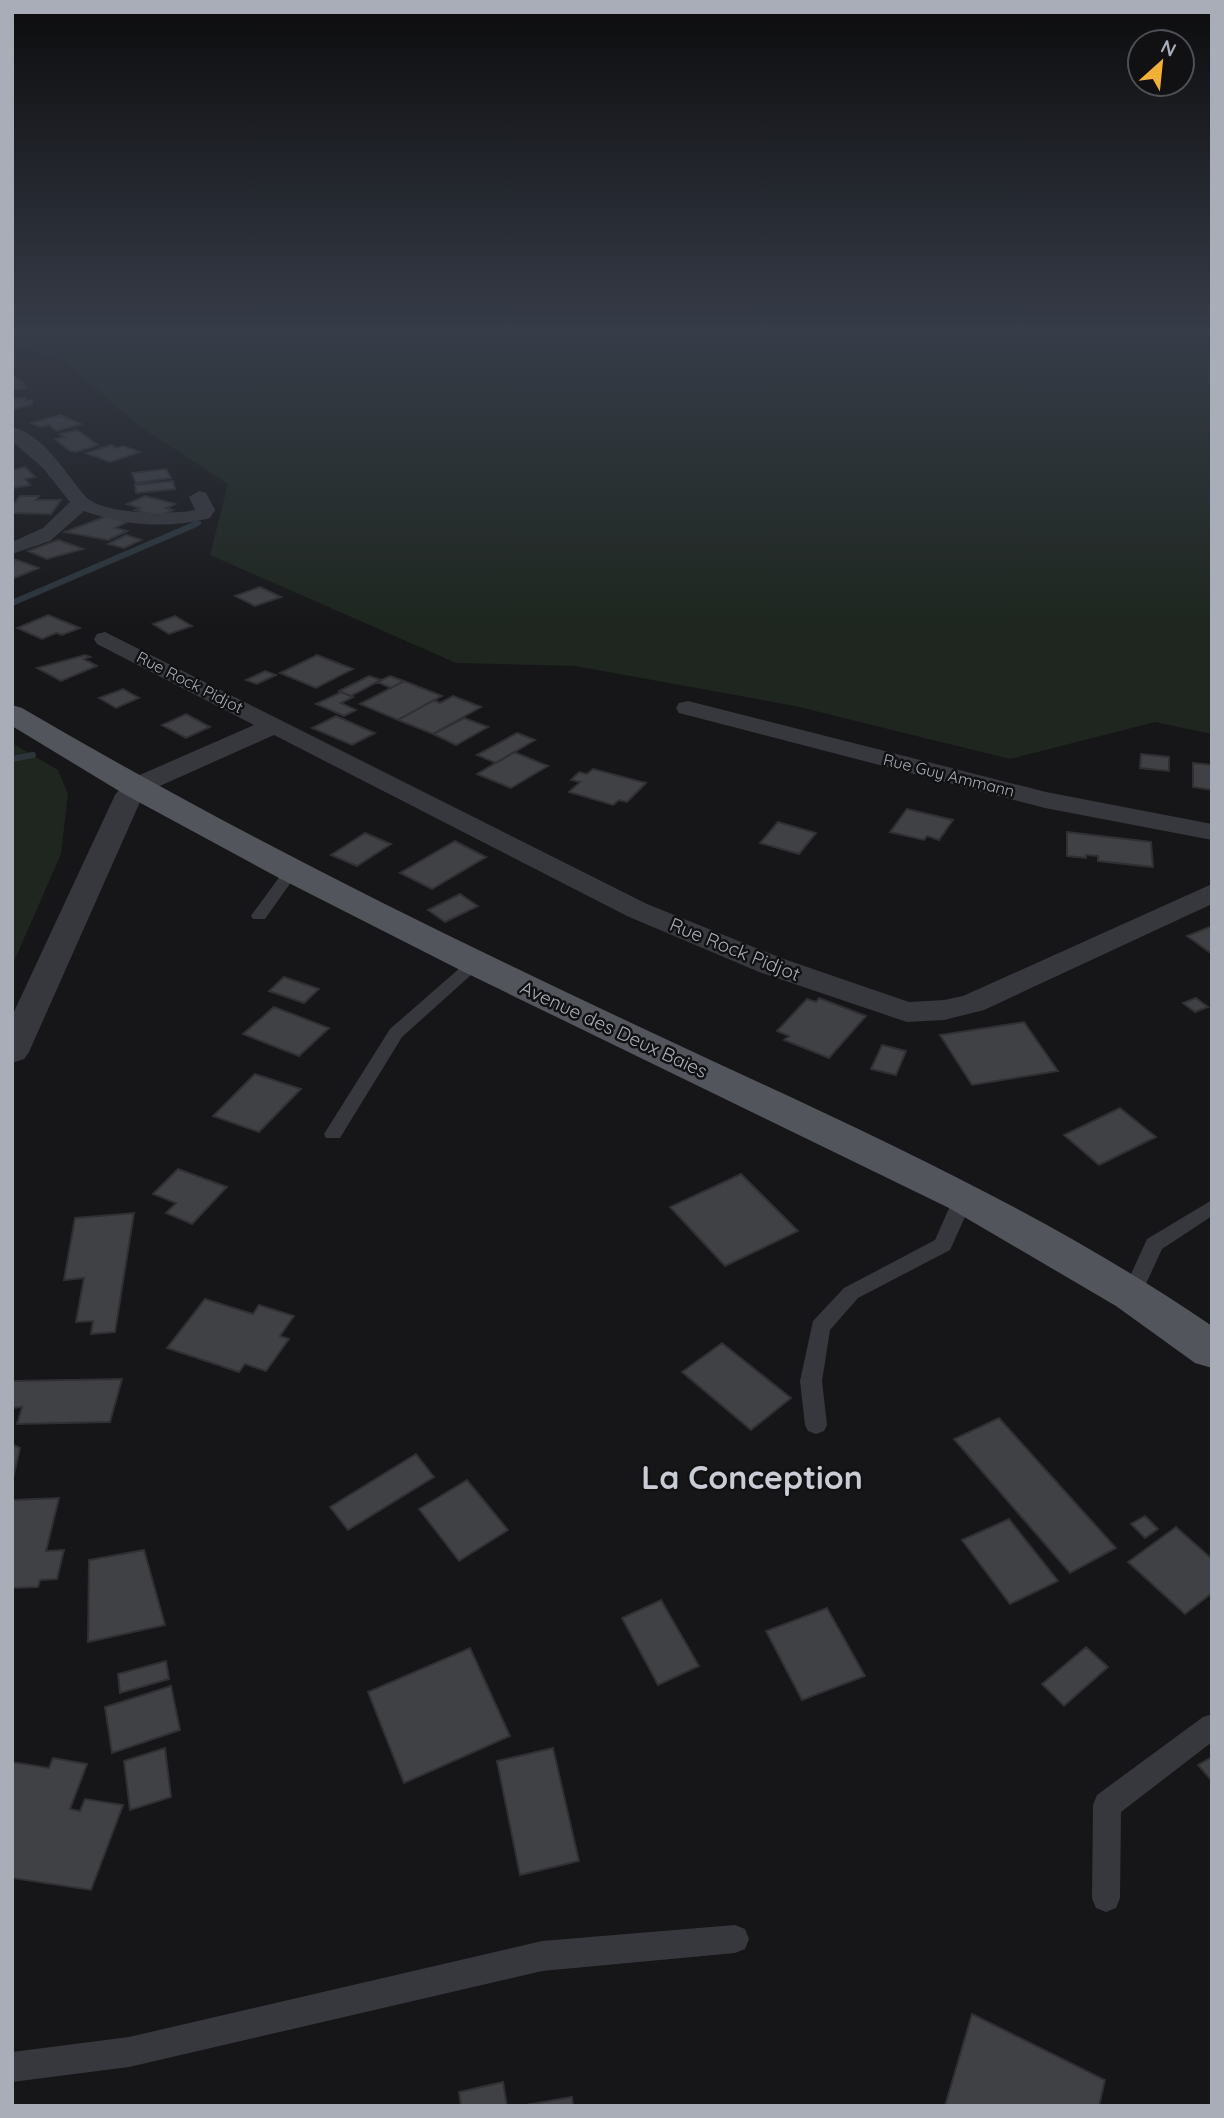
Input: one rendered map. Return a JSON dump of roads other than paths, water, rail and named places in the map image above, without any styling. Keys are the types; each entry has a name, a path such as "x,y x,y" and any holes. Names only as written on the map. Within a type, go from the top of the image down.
{"main road":[{"name":"Avenue des Deux Baies","path":"12,714 135,787 291,871 475,963 964,1196 1132,1294 1212,1350"}],"street":[{"path":"12,432 29,443 64,478 80,503 120,516 186,519 203,514 205,510 199,497"},
{"path":"12,548 45,538 58,528 80,503"},
{"name":"Rue Rock Pidjot","path":"105,639 637,909 770,965 907,1012 944,1010 973,1003 1212,893"},
{"name":"Rue Guy Ammann","path":"688,708 1045,800 1212,832"},
{"name":"Rue Rock Pidjot","path":"135,787 275,725"},
{"path":"12,1052 125,801 135,787"}],"lane":[{"path":"259,916 291,871"},
{"path":"333,1134 396,1033 475,963"},
{"path":"817,1425 811,1381 820,1327 851,1293 943,1245 964,1196"},
{"path":"1132,1294 1154,1244 1212,1207"},
{"path":"1106,1898 1107,1805 1212,1726"},
{"path":"12,2067 129,2052 542,1956 735,1940"}],"waterway":[{"path":"192,526 199,523"},
{"path":"12,603 196,524"},
{"path":"12,759 33,755"}],"district":[{"name":"La Conception","path":"752,1478"}]}
